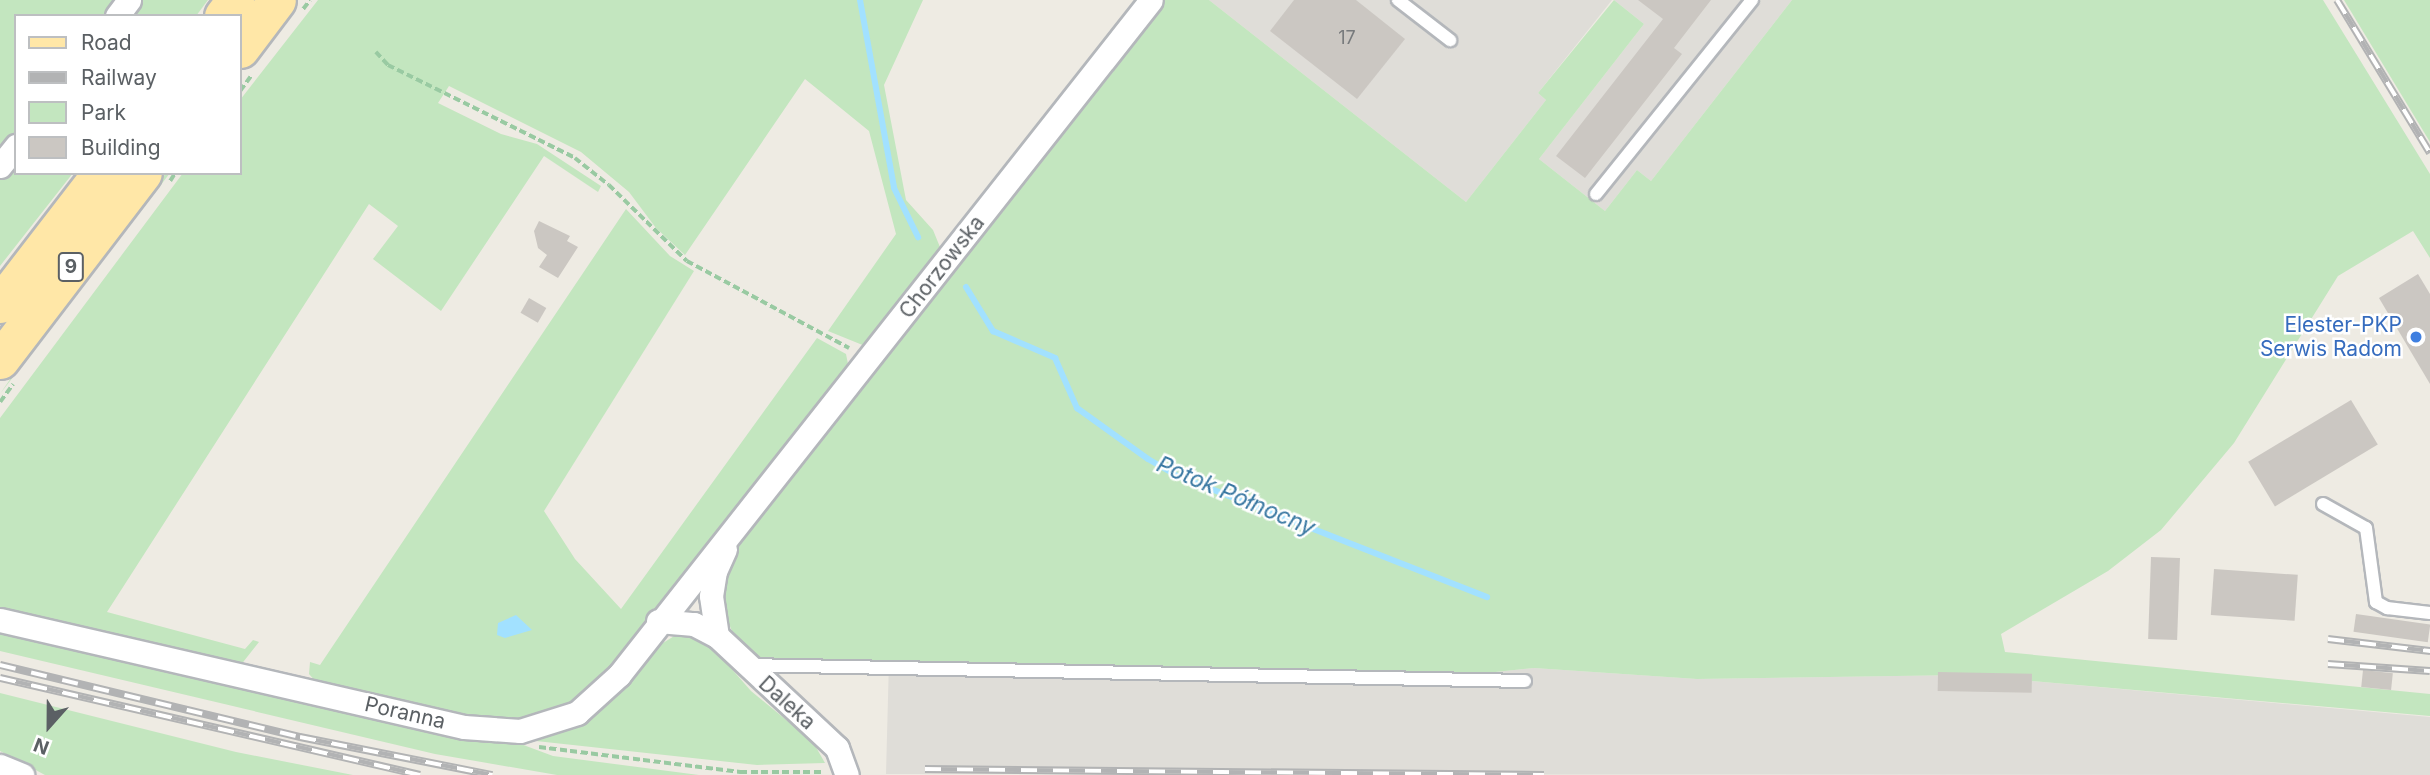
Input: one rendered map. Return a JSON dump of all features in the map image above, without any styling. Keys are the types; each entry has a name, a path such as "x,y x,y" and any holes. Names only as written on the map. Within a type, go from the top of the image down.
{"main road":[{"path":"242,46 277,0"},
{"name":"9","path":"0,304 99,175"},
{"name":"9","path":"0,360 142,175"}],"street":[{"path":"119,14 130,0"},
{"name":"Chorzowska","path":"733,534 1151,0"},
{"path":"0,166 14,148"},
{"path":"717,636 711,615 713,583 733,534"},
{"name":"Poranna","path":"0,620 464,727 508,731 551,724 577,713 619,675 658,621 733,534"},
{"name":"Daleka","path":"658,621 694,624 717,636 744,665 837,748 847,773"},
{"path":"0,766 22,775"}],"lane":[{"path":"1398,0 1450,40"},
{"path":"1596,194 1752,0"},
{"path":"2323,504 2366,528 2376,602 2386,608 2430,613"},
{"path":"744,665 1525,681"}],"path":[{"path":"376,52 388,65 575,159 610,186 687,261 870,359"},
{"path":"508,731 548,750 740,772 847,773"}],"shaded area":[{"path":"1209,0 1612,0 1538,93 1546,100 1466,202"},
{"path":"1614,0 1792,0 1651,181 1637,170 1605,211 1539,159 1644,24"},
{"path":"889,660 1486,673 1534,668 1697,679 2032,674 2032,681 2430,717 2430,775 886,774"}],"green space":[{"path":"0,0 118,0 108,14 14,14 14,136 0,153"},
{"path":"140,0 208,0 198,14 130,14"},
{"path":"318,0 923,0 884,85 906,200 933,230 942,252 865,346 828,331 896,234 869,131 805,79 685,255 656,228 629,192 581,152 449,86 438,103 501,134 537,144 601,186 598,192 544,156 441,311 373,259 398,226 369,204 107,612 245,649 253,640 259,642 240,666 0,612 0,418 182,175 242,175 242,97"},
{"path":"1164,0 1209,0 1466,202 1546,100 1538,93 1614,0 1644,24 1539,159 1605,211 1637,170 1651,181 1792,0 2323,0 2430,174 2430,258 2413,231 2338,276 2234,443 2161,530 2108,571 2001,634 2005,652 2430,694 2430,716 2032,681 2031,674 1697,679 1534,668 1486,673 787,660 759,658 745,650 733,634 721,603 726,571 744,537"},
{"path":"2344,0 2430,0 2430,142"},
{"path":"14,162 14,175 71,175 0,266 0,179"},
{"path":"164,175 168,175 0,394 32,347"},
{"path":"626,209 670,256 694,271 544,511 575,559 621,609 817,338 846,354 849,369 613,666 573,704 534,720 490,722 317,683 309,674 310,662 320,665"},
{"path":"0,629 510,740 553,756 699,775 557,775 435,754 0,651"},
{"path":"679,633 709,643 751,691 813,742 825,763 757,765 536,741 600,712 647,653"},
{"path":"0,693 236,752 353,775 45,775 0,751"}],"water":[{"path":"516,615 532,630 505,638 497,635 498,623"}],"building":[{"path":"1294,0 1356,0 1405,39 1357,99 1270,31"},
{"path":"1638,0 1711,0 1674,48 1682,54 1585,178 1556,156 1663,19"},
{"path":"539,221 570,236 567,241 578,247 558,278 539,267 547,255 538,248 534,231"},
{"name":"Elester-PKP Serwis Radom","path":"2418,274 2430,294 2430,384 2379,298"},
{"path":"529,298 546,308 538,323 520,313"},
{"path":"2351,400 2378,445 2275,506 2248,462"},
{"path":"2151,557 2180,558 2177,640 2148,639"},
{"path":"2214,569 2298,575 2295,621 2211,615"},
{"path":"2356,614 2430,624 2428,642 2353,632"},
{"path":"2363,670 2393,673 2391,690 2361,687"},
{"path":"1938,672 2032,674 2032,693 1938,691"}],"waterway":[{"name":"Potok Północny","path":"860,0 894,188 918,237"},
{"name":"Potok Północny","path":"966,287 993,331 1055,358 1077,408 1148,459 1178,476 1487,597"}],"railway":[{"path":"2337,0 2430,153"},
{"path":"2328,639 2430,651"},
{"path":"2328,664 2430,671"},
{"path":"0,665 300,737 492,775"},
{"path":"0,678 420,775"},
{"path":"925,769 1544,775"}],"place":[{"name":"Elester-PKP Serwis Radom","path":"2416,337"}]}
